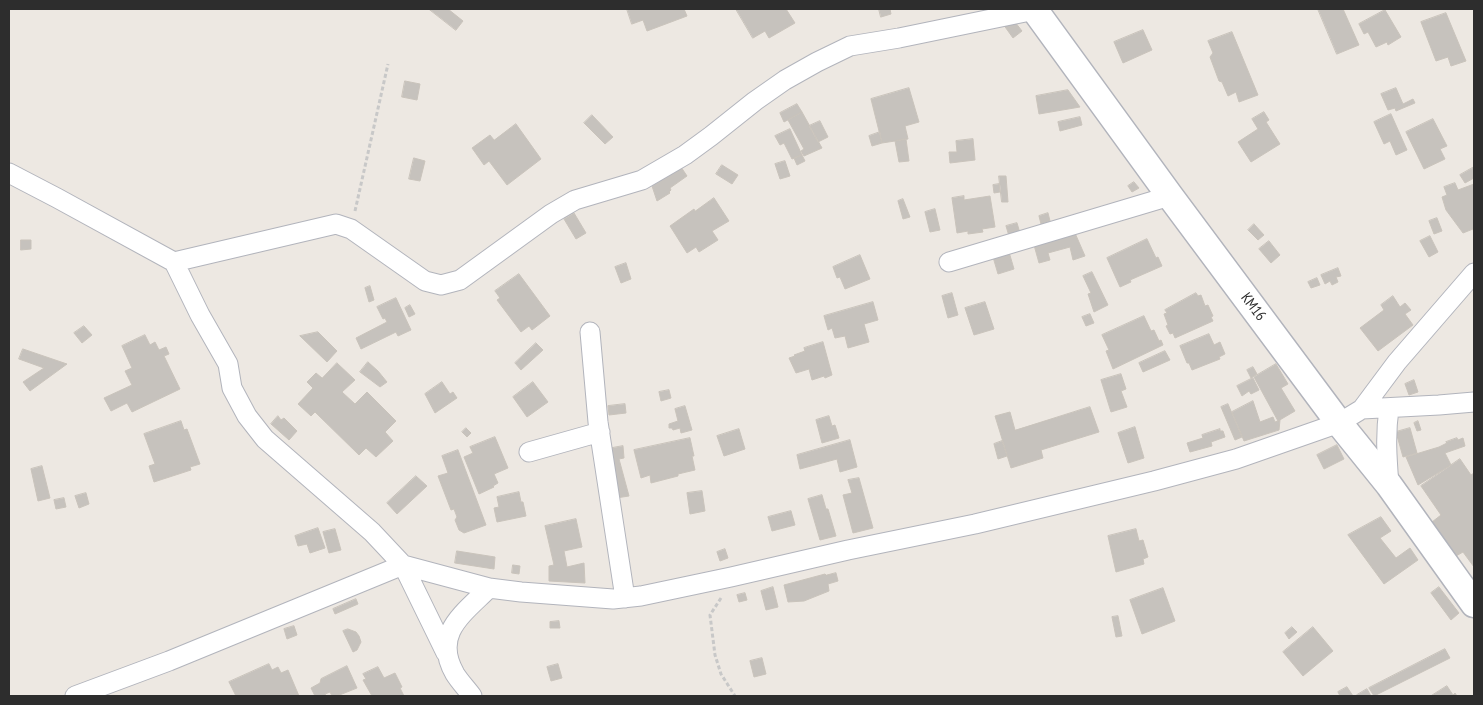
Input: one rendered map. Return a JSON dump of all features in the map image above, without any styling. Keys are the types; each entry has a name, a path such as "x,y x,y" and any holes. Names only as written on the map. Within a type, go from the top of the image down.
{"street":[{"name":"KM16","path":"1034,9 1170,196 1339,423 1388,485 1474,604"},
{"path":"174,262 336,224 351,229 425,281 441,285 460,280 551,214 575,200 642,180 685,155 785,80 850,46 898,38 1034,9"},
{"path":"9,173 66,202 174,262 200,315 228,364 232,388 247,416 265,439 372,532 404,565 455,674 472,696"},
{"path":"949,262 1170,196"},
{"path":"75,696 169,661 404,565 489,588 612,599 642,596 975,524 1154,481 1236,459 1339,423 1362,409 1397,362 1474,274"},
{"path":"590,332 600,432 625,598"},
{"path":"1362,409 1474,402"},
{"path":"1388,485 1386,447 1389,408"},
{"path":"528,452 600,432"},
{"path":"446,653 449,632 462,614 489,588"}],"path":[{"path":"351,229 388,64"},
{"path":"732,578 729,588 710,616 715,656 721,674 735,696"}],"building":[{"path":"429,9 448,9 463,21 456,30"},
{"path":"627,9 684,9 687,16 647,31 643,20 632,24"},
{"path":"736,9 786,9 795,23 769,38 765,31 753,38"},
{"path":"879,9 890,9 891,14 881,17"},
{"path":"1318,9 1343,9 1359,45 1337,54"},
{"path":"1385,10 1401,37 1388,45 1387,42 1376,47 1368,32 1364,34 1359,24"},
{"path":"1446,13 1466,61 1451,66 1448,57 1436,61 1421,22"},
{"path":"1015,22 1022,31 1013,38 1003,24"},
{"path":"1143,30 1152,50 1123,63 1114,42"},
{"path":"1232,32 1258,95 1239,102 1236,92 1228,96 1222,82 1219,81 1210,57 1213,53 1208,41"},
{"path":"405,81 420,84 417,100 402,97"},
{"path":"909,88 919,122 905,126 908,139 882,143 871,99"},
{"path":"1396,88 1403,104 1413,99 1415,103 1396,111 1395,108 1388,110 1381,94"},
{"path":"1068,90 1080,107 1039,114 1036,96"},
{"path":"797,104 802,112 784,122 780,113"},
{"path":"802,112 822,148 804,156 801,151 804,149 788,120"},
{"path":"1264,112 1269,120 1266,122 1280,144 1251,162 1238,142 1258,129 1252,119"},
{"path":"1391,114 1407,150 1396,155 1390,141 1384,144 1374,122"},
{"path":"592,115 613,137 605,144 584,123"},
{"path":"1080,117 1082,125 1060,131 1058,122"},
{"path":"1433,119 1447,146 1440,149 1445,159 1424,169 1406,132"},
{"path":"820,121 828,137 818,142 809,126"},
{"path":"516,124 541,159 507,185 489,161 484,165 472,148 490,135 494,140"},
{"path":"790,129 802,155 792,159 784,143 780,145 775,136"},
{"path":"880,132 882,143 872,146 869,136"},
{"path":"906,139 909,161 899,162 895,141"},
{"path":"973,139 975,160 950,163 949,152 957,152 956,141"},
{"path":"802,155 805,161 797,165 794,158"},
{"path":"414,158 425,161 420,181 409,179"},
{"path":"785,161 790,176 780,179 775,164"},
{"path":"722,165 738,175 732,184 716,174"},
{"path":"681,167 687,176 670,188 670,193 657,201 652,186"},
{"path":"1474,167 1474,178 1465,183 1460,175"},
{"path":"999,176 1006,176 1008,202 1002,202"},
{"path":"1134,182 1139,188 1132,192 1128,186"},
{"path":"1455,183 1458,190 1474,184 1474,233 1473,229 1463,233 1446,210 1442,197 1447,195 1444,187"},
{"path":"999,184 1000,192 994,193 993,185"},
{"path":"964,196 964,200 990,196 995,227 982,229 983,232 968,234 968,231 957,233 952,198"},
{"path":"714,198 729,221 712,231 718,240 699,252 696,247 687,253 670,226"},
{"path":"903,199 910,217 903,219 898,201"},
{"path":"935,209 940,230 930,232 925,212"},
{"path":"574,213 586,233 576,239 564,219"},
{"path":"1048,213 1050,221 1041,224 1039,216"},
{"path":"1437,218 1442,231 1434,234 1429,221"},
{"path":"1017,223 1020,233 1009,236 1006,226"},
{"path":"1254,224 1264,235 1258,240 1248,230"},
{"path":"1075,233 1085,256 1073,260 1070,247 1048,253 1050,260 1039,263 1034,245"},
{"path":"1430,236 1438,252 1429,257 1420,241"},
{"path":"1147,239 1162,266 1130,280 1131,282 1120,287 1107,258"},
{"path":"21,240 31,240 31,249 21,250"},
{"path":"1269,241 1280,255 1271,263 1259,249"},
{"path":"1009,252 1014,269 998,274 993,257"},
{"path":"860,255 870,279 845,289 840,277 837,278 833,267"},
{"path":"626,263 631,279 621,283 615,267"},
{"path":"1338,268 1341,276 1336,277 1338,282 1332,285 1330,281 1325,284 1321,275"},
{"path":"1092,272 1108,305 1094,312 1088,294 1091,293 1083,276"},
{"path":"519,274 550,316 532,330 529,326 521,332 497,300 500,298 495,291"},
{"path":"1317,278 1320,285 1311,288 1308,282"},
{"path":"370,286 374,300 369,302 365,288"},
{"path":"952,293 958,315 948,318 942,296"},
{"path":"1196,293 1198,296 1201,295 1205,306 1208,305 1213,321 1175,338 1173,333 1170,334 1166,326 1168,325 1164,314 1167,313 1165,310"},
{"path":"1393,296 1400,307 1405,303 1411,310 1405,314 1413,325 1378,351 1360,328 1384,310 1381,305"},
{"path":"396,298 411,330 398,336 396,332 361,349 356,338 387,322 385,318 383,319 377,307"},
{"path":"873,302 878,320 864,324 869,342 848,348 845,336 835,338 832,328 828,330 824,316"},
{"path":"985,302 994,329 974,335 965,308"},
{"path":"410,305 415,314 409,317 405,308"},
{"path":"1090,314 1094,323 1086,326 1082,317"},
{"path":"1144,316 1151,331 1154,330 1163,345 1113,369 1106,351 1109,350 1102,335"},
{"path":"84,326 92,335 82,343 74,333"},
{"path":"318,332 337,351 327,362 300,336"},
{"path":"1209,334 1214,345 1220,342 1225,354 1219,357 1220,359 1192,370 1180,346"},
{"path":"145,335 150,345 155,342 159,350 166,347 169,354 164,356 180,389 132,412 127,403 111,411 104,398 132,385 125,371 132,368 122,346"},
{"path":"823,342 832,375 812,380 809,369 796,373 789,358 805,351 804,348"},
{"path":"536,343 543,350 521,370 515,363"},
{"path":"23,349 67,364 30,391 23,382 44,368 19,359"},
{"path":"1165,351 1170,360 1143,372 1139,363"},
{"path":"368,362 387,382 380,387 360,372"},
{"path":"337,363 355,380 342,392 355,404 367,392 396,421 385,432 393,441 376,457 366,448 359,455 315,412 311,416 298,404 313,388 307,382 316,373 322,378"},
{"path":"1276,364 1288,384 1281,388 1295,411 1278,421 1254,377"},
{"path":"1253,367 1257,374 1251,378 1247,370"},
{"path":"1121,374 1126,389 1121,391 1127,407 1111,412 1101,380"},
{"path":"1253,378 1259,390 1251,394 1249,391 1242,396 1237,386"},
{"path":"1414,380 1418,392 1409,395 1405,384"},
{"path":"442,382 450,394 453,392 457,398 435,413 425,394"},
{"path":"533,382 548,402 527,417 513,397"},
{"path":"669,390 671,398 661,401 659,392"},
{"path":"1253,401 1260,422 1273,417 1275,422 1280,420 1279,430 1244,441 1232,412"},
{"path":"625,404 626,413 609,415 608,406"},
{"path":"1228,404 1242,437 1235,440 1221,407"},
{"path":"685,406 692,430 681,433 680,428 673,430 669,428 669,424 678,421 675,409"},
{"path":"1090,407 1099,432 1041,450 1043,458 1011,468 995,416 1010,412 1015,430"},
{"path":"278,416 281,420 284,418 297,431 289,440 271,424"},
{"path":"829,416 832,426 835,425 839,438 822,443 816,420"},
{"path":"181,421 184,430 187,429 200,464 190,467 191,470 154,482 149,466 155,464 144,434"},
{"path":"1418,421 1421,430 1417,431 1414,423"},
{"path":"1135,427 1144,458 1128,463 1118,433"},
{"path":"466,428 471,433 467,437 462,432"},
{"path":"1410,428 1417,453 1403,457 1396,432"},
{"path":"739,429 745,449 724,456 717,436"},
{"path":"1220,429 1225,437 1211,442 1212,446 1190,452 1187,443 1203,438 1202,435"},
{"path":"495,437 508,468 494,474 498,483 479,494 464,457 473,453 470,447"},
{"path":"690,438 695,470 651,483 650,475 641,478 634,450"},
{"path":"1457,438 1458,440 1463,438 1465,446 1445,453 1451,465 1418,485 1406,457 1439,447"},
{"path":"850,440 857,467 840,472 837,459 800,469 797,455"},
{"path":"1002,441 1007,456 998,459 994,444"},
{"path":"1337,445 1344,459 1324,469 1317,455"},
{"path":"623,446 624,458 619,459 629,496 616,498 607,449"},
{"path":"458,450 486,525 464,533 459,530 455,520 457,517 454,509 451,510 438,476 448,473 442,456"},
{"path":"1460,459 1471,475 1474,473 1474,567 1463,552 1456,556 1432,522 1441,515 1421,486"},
{"path":"42,466 50,498 38,501 31,469"},
{"path":"416,476 427,486 397,514 387,503"},
{"path":"859,478 873,528 853,533 843,495 852,493 848,480"},
{"path":"702,491 705,511 690,514 687,493"},
{"path":"519,492 526,516 497,522 494,508 499,507 497,497"},
{"path":"86,493 89,504 79,508 75,496"},
{"path":"822,495 836,536 820,540 808,499"},
{"path":"64,498 66,507 56,509 54,500"},
{"path":"791,511 795,525 772,531 768,517"},
{"path":"1381,517 1391,531 1380,538 1396,558 1410,548 1418,560 1384,584 1348,535"},
{"path":"576,519 582,547 564,551 567,567 584,563 585,583 549,581 549,566 554,565 545,526"},
{"path":"318,528 325,548 310,553 307,544 298,546 295,536"},
{"path":"335,529 341,550 329,553 323,532"},
{"path":"1136,529 1139,541 1143,540 1148,557 1143,559 1144,564 1116,572 1108,536"},
{"path":"725,549 728,558 720,561 717,552"},
{"path":"457,551 495,557 494,569 455,563"},
{"path":"513,565 520,566 519,574 512,573"},
{"path":"836,573 838,581 828,584 829,591 804,601 788,602 784,585"},
{"path":"773,587 778,607 766,610 761,591"},
{"path":"1439,587 1459,613 1451,620 1431,593"},
{"path":"1163,588 1175,621 1142,634 1130,600"},
{"path":"745,593 747,600 739,602 737,595"},
{"path":"356,599 358,604 335,614 333,609"},
{"path":"1118,616 1122,636 1116,637 1112,617"},
{"path":"559,621 560,628 550,628 550,622"},
{"path":"294,626 297,635 287,639 284,629"},
{"path":"1292,627 1297,632 1289,639 1285,633"},
{"path":"1313,627 1333,651 1303,676 1283,652"},
{"path":"348,629 356,632 361,642 357,650 353,652 343,631"},
{"path":"1445,649 1450,658 1374,696 1369,688"},
{"path":"762,658 766,674 754,677 750,661"},
{"path":"269,664 272,670 278,667 281,673 288,670 299,696 236,696 229,682"},
{"path":"558,664 562,678 551,681 547,667"},
{"path":"347,666 357,688 337,696 332,696 330,692 325,694 326,696 315,696 311,688 320,683 321,679"},
{"path":"378,667 384,678 395,673 404,696 372,696 363,680 366,679 363,674"},
{"path":"1447,686 1453,695 1455,693 1457,696 1431,696"},
{"path":"1347,687 1353,696 1340,696 1338,692"},
{"path":"1367,689 1371,696 1357,695"}]}
